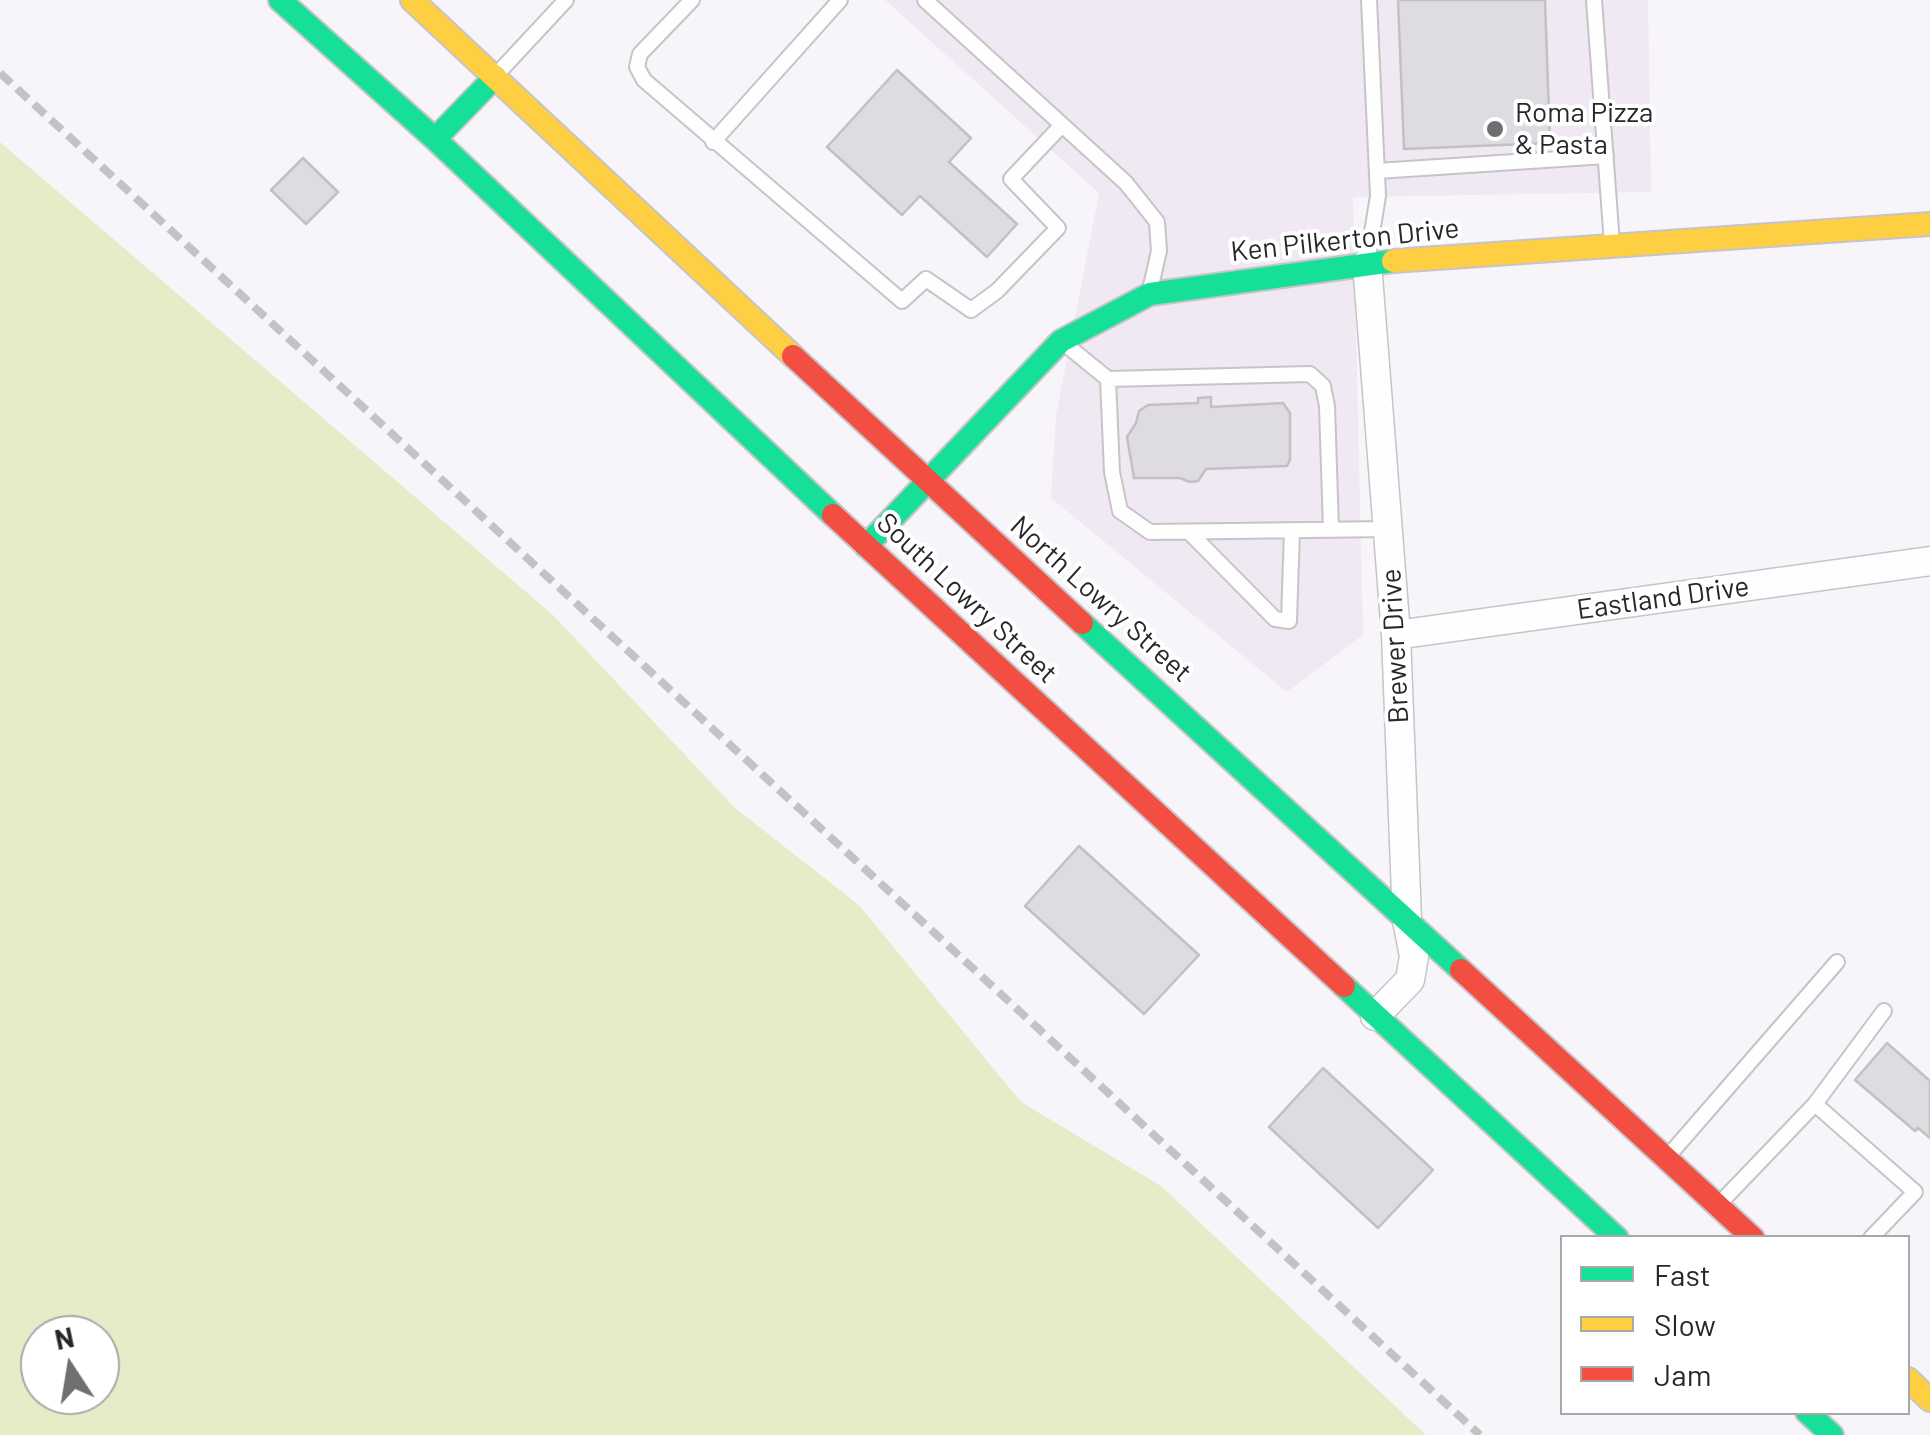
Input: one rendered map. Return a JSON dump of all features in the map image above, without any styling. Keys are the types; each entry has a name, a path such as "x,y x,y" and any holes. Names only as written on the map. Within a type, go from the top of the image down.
{"main road":[{"name":"South Lowry Street","path":"280,0 435,139 866,546 1614,1235"},
{"name":"North Lowry Street","path":"412,0 927,481 1750,1235"},
{"path":"435,139 495,76"},
{"name":"Ken Pilkerton Drive","path":"866,546 1062,340 1148,295 1367,263 1930,224"},
{"path":"1910,1381 1930,1400"},
{"path":"1810,1415 1832,1435"}],"street":[{"name":"Brewer Drive","path":"1367,263 1396,634 1407,920 1414,956 1410,980 1375,1016"},
{"name":"Eastland Drive","path":"1396,634 1930,561"}],"lane":[{"path":"495,76 566,0"},
{"path":"692,0 640,54 637,68 653,90 902,301 926,279 971,310 997,291 1058,228 1011,178 1062,125"},
{"path":"713,142 840,0"},
{"path":"924,0 1126,182 1157,222 1159,251 1148,295"},
{"path":"1367,263 1378,196 1369,0"},
{"path":"1594,0 1612,246"},
{"path":"1377,170 1606,156"},
{"path":"1062,340 1108,380 1310,374 1323,386 1327,406 1330,530"},
{"path":"1108,380 1112,472 1120,511 1150,532 1388,529"},
{"path":"1189,532 1275,620 1289,621 1292,530"},
{"path":"1666,1158 1837,962"},
{"path":"1718,1206 1815,1104 1884,1012"},
{"path":"1815,1104 1915,1192 1874,1235"}],"shaded area":[{"path":"885,0 1648,0 1651,192 1353,197 1363,635 1287,692 1051,498 1056,416 1099,193"}],"green space":[{"path":"0,142 553,615 735,808 859,905 1021,1102 1161,1186 1426,1435 0,1435"}],"building":[{"path":"1398,0 1545,0 1550,143 1404,149"},
{"path":"897,70 971,138 949,162 1017,224 987,257 920,196 902,215 827,147"},
{"path":"303,158 338,192 306,224 271,190"},
{"path":"1211,397 1211,407 1283,403 1290,413 1287,466 1206,469 1198,481 1190,482 1180,478 1134,478 1127,437 1139,411 1148,405 1198,403 1198,398"},
{"path":"1079,846 1199,955 1144,1014 1025,906"},
{"path":"1887,1043 1930,1081 1930,1138 1918,1128 1915,1131 1855,1080"},
{"path":"1323,1068 1433,1170 1378,1228 1269,1127"}],"railway":[{"path":"0,73 1480,1435"}],"traffic: fast":[{"path":"280,0 435,139 833,515"},
{"path":"435,139 495,77"},
{"path":"866,546 1061,341 1150,294 1393,261"},
{"path":"1082,623 1461,970"},
{"path":"1344,986 1614,1235"},
{"path":"1810,1415 1832,1435"}],"traffic: slow":[{"path":"412,0 793,356"},
{"path":"1393,261 1930,224"},
{"path":"1910,1381 1930,1400"}],"traffic: jam":[{"path":"793,356 1082,623"},
{"path":"833,515 1344,986"},
{"path":"1461,970 1750,1235"}],"place":[{"name":"Roma Pizza & Pasta","path":"1495,129"}]}
